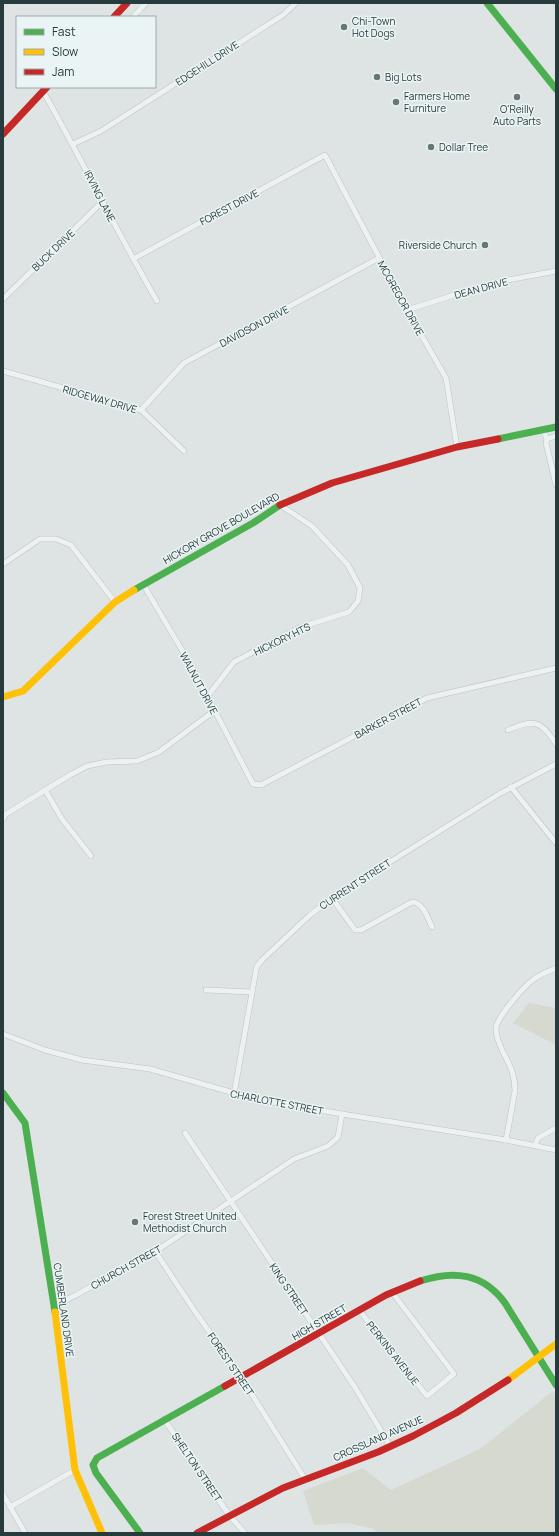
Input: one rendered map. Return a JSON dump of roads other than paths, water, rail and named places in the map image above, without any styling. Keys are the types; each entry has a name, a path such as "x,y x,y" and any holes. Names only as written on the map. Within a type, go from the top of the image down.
{"main road":[{"path":"115,16 127,3"},
{"path":"487,3 556,89"},
{"path":"3,134 45,89"},
{"name":"HICKORY GROVE BOULEVARD","path":"3,697 23,691 115,602 143,584 253,523 280,505 332,482 457,447 556,427"},
{"name":"CUMBERLAND DRIVE","path":"3,1093 26,1123 54,1302 75,1470 102,1533"},
{"name":"HIGH STREET","path":"140,1533 94,1469 93,1465 95,1461 102,1454 392,1292 423,1280 448,1274 458,1274 475,1278 490,1287 500,1296 540,1357 556,1385"},
{"name":"CROSSLAND AVENUE","path":"197,1533 273,1493 390,1446 441,1421 509,1380 556,1344"}],"street":[{"path":"134,16 146,3"},
{"name":"EDGEHILL DRIVE","path":"74,144 101,131 283,14 296,3"},
{"name":"IRVING LANE","path":"45,89 157,301"},
{"name":"MCGREGOR DRIVE","path":"325,155 407,310 446,378 457,447"},
{"name":"FOREST DRIVE","path":"133,258 325,155"},
{"name":"BUCK DRIVE","path":"3,298 103,201"},
{"name":"DAVIDSON DRIVE","path":"141,410 184,363 380,258"},
{"name":"DEAN DRIVE","path":"407,310 492,283 556,271"},
{"name":"RIDGEWAY DRIVE","path":"3,371 141,410 184,451"},
{"path":"543,429 547,439 546,443 556,485"},
{"path":"547,439 556,436"},
{"name":"HICKORY HTS","path":"207,697 234,662 301,627 349,612 358,601 360,588 348,565 312,526 280,505"},
{"path":"3,564 40,539 56,539 71,545 115,602"},
{"name":"WALNUT DRIVE","path":"143,584 207,697 253,784"},
{"name":"BARKER STREET","path":"253,784 261,786 426,698 556,668"},
{"path":"3,808 5,816 45,790 87,766 107,762 137,762 159,752 214,711"},
{"path":"508,730 526,723 538,724 545,728 556,744"},
{"name":"CURRENT STREET","path":"234,1094 256,970 260,962 310,915 332,898 511,787 556,764"},
{"path":"511,787 556,843"},
{"path":"45,790 62,819 91,856"},
{"path":"332,898 356,930 361,930 412,902 416,902 421,906 432,927"},
{"path":"506,1140 515,1084 512,1069 497,1038 496,1027 503,1014 528,984 541,975 556,968"},
{"path":"206,990 252,992"},
{"name":"CHARLOTTE STREET","path":"3,1034 45,1050 82,1060 156,1070 255,1099 506,1140 556,1150"},
{"name":"CHURCH STREET","path":"54,1302 76,1295 156,1251 294,1159 322,1149 334,1142 338,1137 342,1114"},
{"path":"535,1145 538,1138 556,1128"},
{"name":"KING STREET","path":"184,1133 356,1389 390,1446"},
{"name":"FOREST STREET","path":"156,1251 194,1310 241,1377 305,1479"},
{"name":"PERKINS AVENUE","path":"359,1310 427,1396 454,1374 392,1292"},
{"name":"SHELTON STREET","path":"164,1419 229,1515 244,1533"},
{"path":"10,1507 75,1470"},
{"path":"3,1494 25,1533"}],"place":[{"name":"Chi-Town Hot Dogs","path":"344,27"},
{"name":"Big Lots","path":"377,77"},
{"name":"O'Reilly Auto Parts","path":"517,97"},
{"name":"Farmers Home Furniture","path":"396,102"},
{"name":"Dollar Tree","path":"431,147"},
{"name":"Riverside Church","path":"485,245"},
{"name":"Forest Street United Methodist Church","path":"135,1222"}]}
